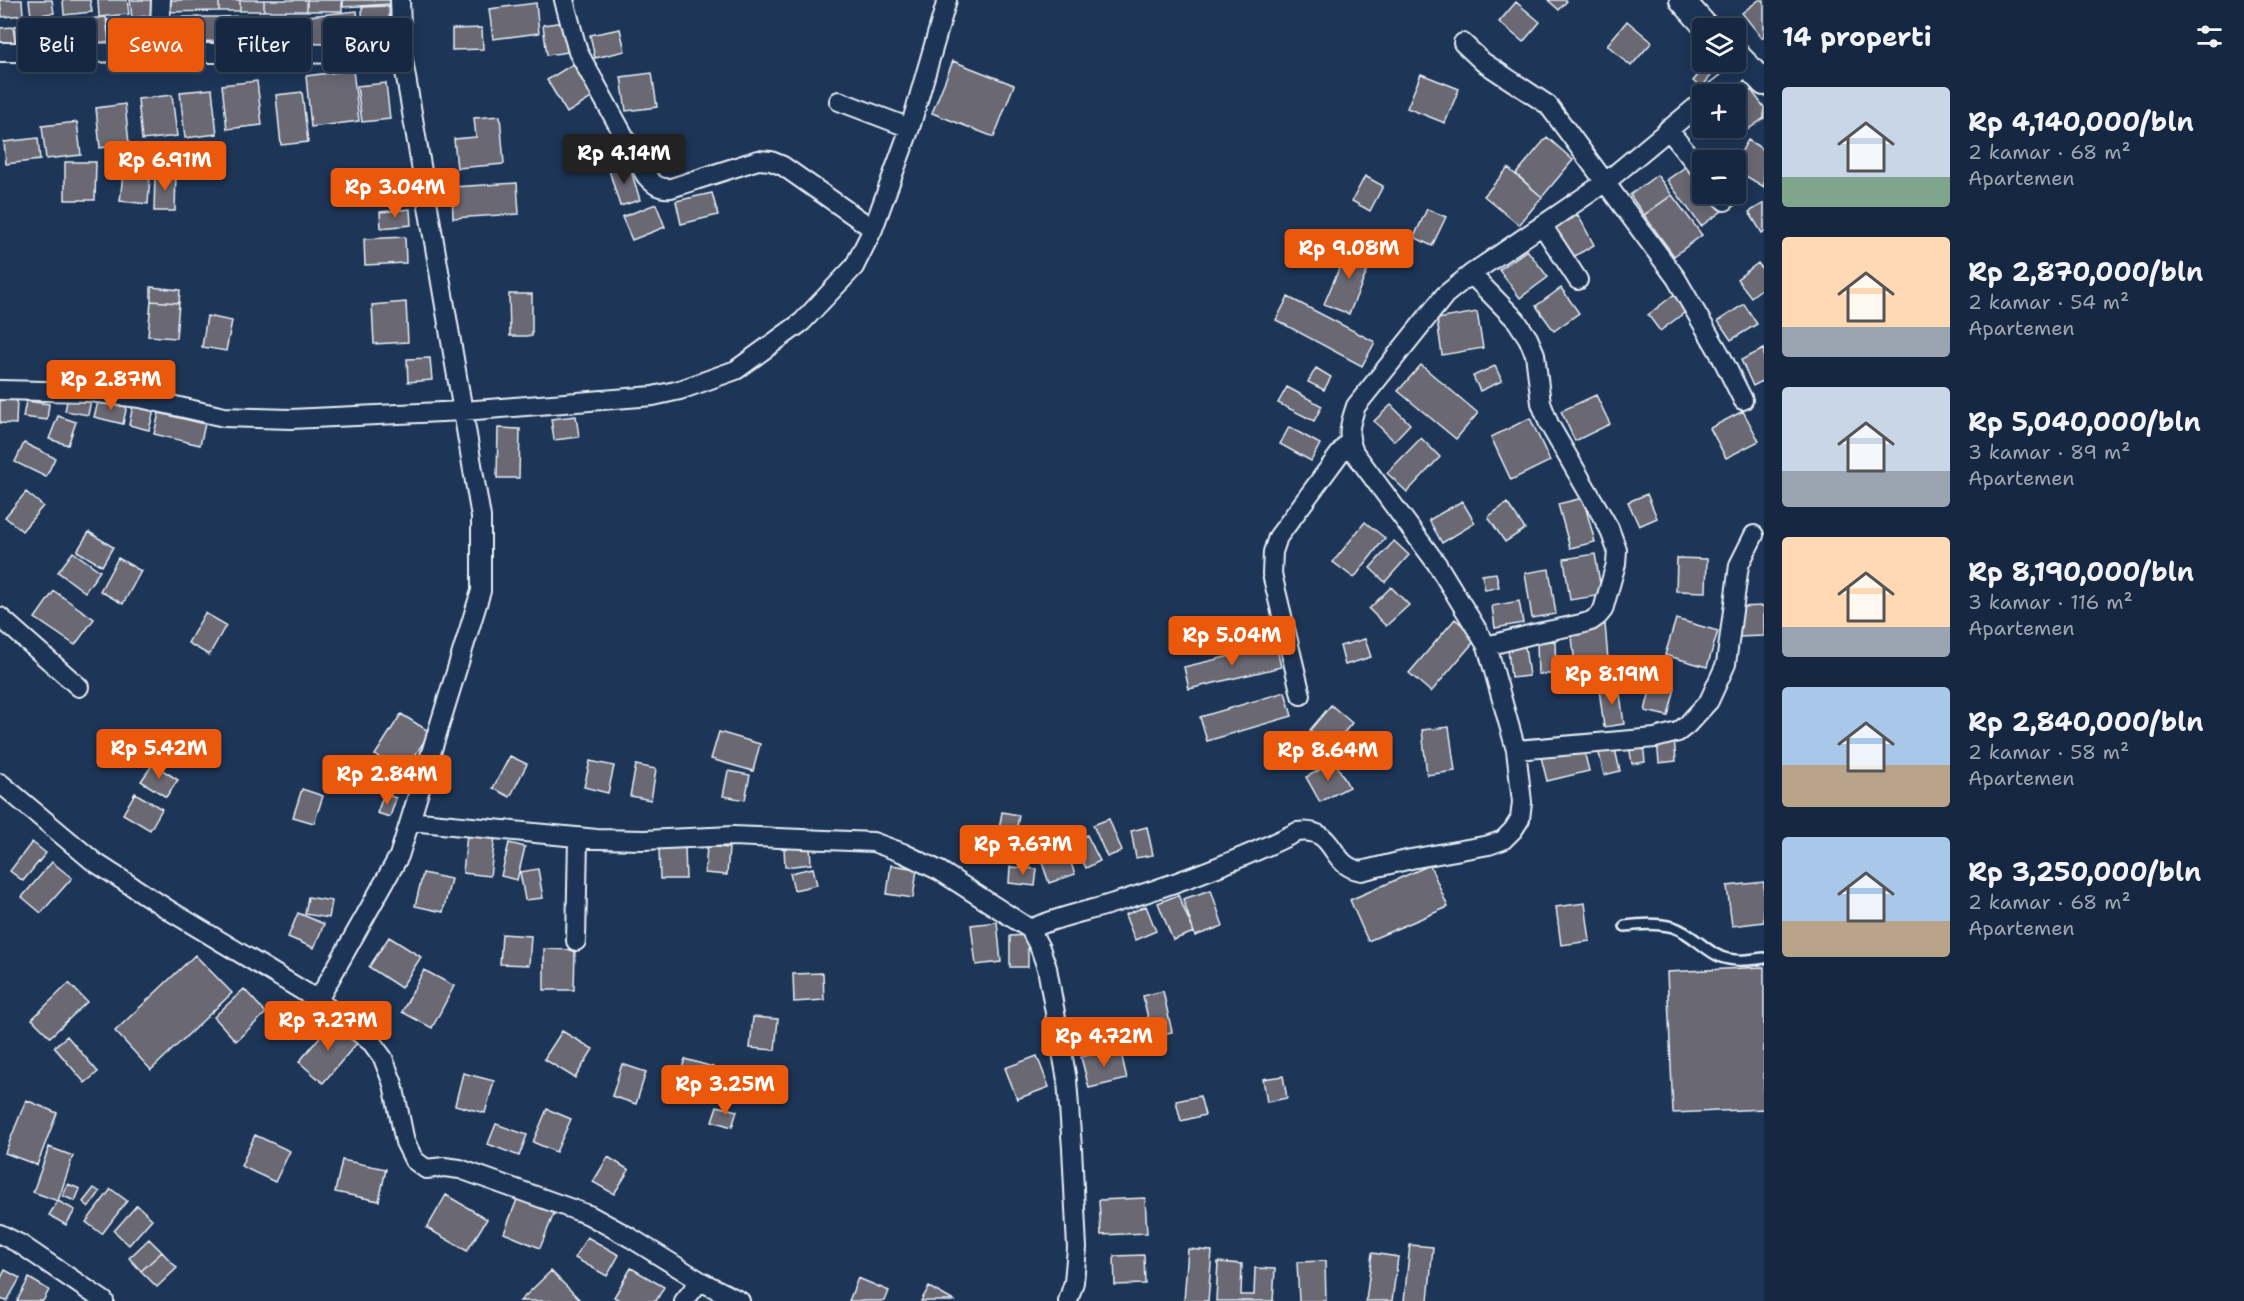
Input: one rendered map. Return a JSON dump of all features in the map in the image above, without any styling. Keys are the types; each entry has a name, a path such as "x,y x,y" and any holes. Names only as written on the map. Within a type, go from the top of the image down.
{"street":[{"path":"160,18 161,0"},
{"path":"400,0 401,18"},
{"path":"564,0 578,52 646,176 654,185 661,189 671,188 758,160 771,161 783,166 873,229"},
{"path":"0,390 89,392 140,398 224,417 291,419 464,411 652,396 680,390 736,370 801,322 854,267 873,229 909,128 947,0"},
{"path":"1682,0 1698,18"},
{"path":"1463,43 1483,62 1548,105 1607,181 1676,278 1720,354 1743,400"},
{"path":"0,52 108,52"},
{"path":"204,52 323,53"},
{"path":"1726,84 1749,67"},
{"path":"318,1000 399,856 481,591 481,517 405,72"},
{"path":"839,101 909,128"},
{"path":"1030,930 1052,919 1105,906 1214,868 1297,832 1307,831 1326,837 1340,860 1347,866 1361,871 1411,859 1489,845 1503,840 1513,830 1520,819 1522,802 1516,750 1494,663 1487,646 1437,564 1354,452 1349,441 1350,423 1356,406 1445,295 1471,273 1607,181 1692,110"},
{"path":"1668,129 1692,159"},
{"path":"1542,225 1578,280"},
{"path":"1471,273 1516,320 1528,338 1535,354 1541,403 1549,424 1609,528 1617,550 1616,564 1603,610 1598,616 1581,624 1487,646"},
{"path":"1301,695 1272,574 1272,552 1278,537 1349,441"},
{"path":"1516,750 1655,738 1678,732 1687,725 1709,701 1726,664 1739,565 1754,535"},
{"path":"0,617 79,687"},
{"path":"0,783 93,861 172,912 318,1000 372,1043 383,1058 393,1084 405,1142 414,1160 426,1169 444,1167 460,1169 589,1215 631,1238 699,1281 740,1301"},
{"path":"410,821 578,838 644,840 733,836 873,842 903,853 940,871 1030,930 1047,968 1067,1080 1077,1248 1074,1282 1068,1301"},
{"path":"576,941 578,838"},
{"path":"0,1234 29,1250 104,1301"},
{"path":"684,1301 699,1281"}],"lane":[{"path":"1625,926 1644,924 1673,927 1695,937 1721,957 1746,960 1764,958"}],"building":[{"path":"0,0 22,0 23,15 2,17"},
{"path":"29,0 52,0 54,13 31,16"},
{"path":"63,0 90,0 92,12 64,15"},
{"path":"98,0 127,0 129,14 99,17"},
{"path":"130,0 152,0 154,15 132,18"},
{"path":"163,0 219,0 219,11 163,12"},
{"path":"219,0 240,0 240,11 219,11"},
{"path":"240,0 264,0 264,11 240,11"},
{"path":"264,0 307,0 307,11 264,11"},
{"path":"307,0 342,0 342,11 307,11"},
{"path":"343,0 391,0 391,4 343,7"},
{"path":"1548,0 1565,0 1567,1 1559,10"},
{"path":"1759,0 1764,0 1764,36 1762,38 1746,18 1742,13"},
{"path":"1516,2 1540,22 1523,42 1499,22"},
{"path":"536,3 539,33 493,39 489,9"},
{"path":"389,6 389,18 362,18 362,7"},
{"path":"357,11 358,18 323,18 323,45 311,46 311,18 308,16"},
{"path":"245,16 280,16 280,18 245,18"},
{"path":"245,16 245,18 220,18"},
{"path":"280,16 308,16 308,18 280,18"},
{"path":"106,17 108,44 96,46 96,18"},
{"path":"220,17 216,18 216,41 204,41 204,18 169,18"},
{"path":"1627,21 1652,42 1631,66 1607,45"},
{"path":"564,22 568,52 547,55 543,25"},
{"path":"14,26 18,26 18,47 16,47"},
{"path":"13,27 15,42 0,44 0,28"},
{"path":"482,28 483,49 452,50 452,29"},
{"path":"620,29 625,51 595,58 590,35"},
{"path":"578,61 598,94 567,113 547,80"},
{"path":"953,61 1014,85 994,137 932,113"},
{"path":"353,72 359,121 311,127 306,76"},
{"path":"1700,72 1714,72 1704,84 1696,84 1693,81"},
{"path":"652,73 657,107 626,111 621,77"},
{"path":"1421,74 1459,89 1445,123 1407,108"},
{"path":"257,81 262,125 227,129 222,85"},
{"path":"386,83 390,119 362,122 357,86"},
{"path":"212,89 217,134 185,138 180,92"},
{"path":"1751,90 1764,107 1764,118 1746,131 1746,94"},
{"path":"302,92 308,142 281,145 276,95"},
{"path":"172,95 177,136 142,140 138,99"},
{"path":"125,104 129,144 100,148 96,108"},
{"path":"500,116 504,164 457,168 454,139 476,137 474,118"},
{"path":"77,122 81,155 46,159 42,126"},
{"path":"1547,137 1573,160 1542,197 1516,174"},
{"path":"38,138 40,160 6,164 4,142"},
{"path":"608,138 610,158 586,160 584,141"},
{"path":"1748,140 1764,150 1764,187 1746,176 1746,150 1742,150"},
{"path":"65,162 96,162 95,200 65,200"},
{"path":"1691,163 1692,204 1721,204 1725,209 1701,226 1667,180"},
{"path":"629,164 640,200 620,206 609,170"},
{"path":"1508,168 1542,197 1519,225 1484,196"},
{"path":"155,172 176,173 175,211 154,211"},
{"path":"123,174 150,176 148,204 120,201"},
{"path":"1657,175 1672,195 1644,215 1630,195"},
{"path":"1365,176 1383,186 1370,211 1352,201"},
{"path":"517,183 519,214 453,218 452,187"},
{"path":"712,193 718,215 681,224 676,201"},
{"path":"1672,195 1702,235 1674,256 1644,215"},
{"path":"1764,203 1764,232 1762,233 1749,212"},
{"path":"656,204 665,227 632,240 622,217"},
{"path":"410,209 411,225 381,228 380,212"},
{"path":"1427,209 1446,217 1432,246 1414,237"},
{"path":"1578,215 1594,245 1568,260 1551,229"},
{"path":"405,237 406,263 365,265 364,239"},
{"path":"1349,245 1374,255 1349,314 1324,304"},
{"path":"1527,250 1548,277 1520,298 1499,270"},
{"path":"1758,263 1764,271 1764,287 1751,297 1737,279"},
{"path":"151,287 180,290 179,303 151,301"},
{"path":"1561,288 1579,313 1554,331 1536,306"},
{"path":"1676,293 1688,310 1660,331 1648,315"},
{"path":"509,294 532,294 532,336 510,336"},
{"path":"1288,297 1375,342 1362,366 1276,320"},
{"path":"151,301 179,303 176,338 148,336"},
{"path":"406,302 408,342 374,344 372,305"},
{"path":"1744,304 1757,324 1731,340 1718,321"},
{"path":"1477,312 1483,348 1442,355 1437,319"},
{"path":"207,316 232,321 226,351 202,347"},
{"path":"1764,349 1764,380 1753,386 1741,360"},
{"path":"430,358 432,380 408,382 407,359"},
{"path":"1421,365 1478,413 1456,439 1398,391"},
{"path":"1495,366 1502,381 1480,391 1473,376"},
{"path":"1316,368 1331,377 1324,390 1308,382"},
{"path":"1287,387 1322,406 1314,421 1278,403"},
{"path":"1596,395 1610,424 1575,441 1561,411"},
{"path":"68,396 91,400 88,415 65,411"},
{"path":"99,398 127,405 123,424 94,417"},
{"path":"0,399 17,399 16,424 0,423"},
{"path":"26,401 49,404 47,420 23,417"},
{"path":"133,405 154,410 149,430 129,425"},
{"path":"1391,405 1410,424 1394,441 1374,421"},
{"path":"1743,411 1759,441 1726,458 1710,428"},
{"path":"159,413 205,424 200,445 154,434"},
{"path":"58,416 76,422 68,445 49,439"},
{"path":"576,416 579,437 554,440 551,419"},
{"path":"1530,418 1550,461 1511,480 1491,437"},
{"path":"1289,427 1320,444 1311,461 1280,444"},
{"path":"498,428 520,429 519,478 497,478"},
{"path":"1421,438 1440,457 1407,492 1387,473"},
{"path":"24,443 55,458 46,477 15,462"},
{"path":"26,492 43,506 22,531 5,517"},
{"path":"1647,494 1657,518 1639,526 1628,502"},
{"path":"1583,498 1595,542 1570,548 1558,504"},
{"path":"1462,501 1475,523 1442,543 1429,520"},
{"path":"1507,503 1525,529 1505,542 1488,517"},
{"path":"1365,522 1385,538 1354,578 1333,562"},
{"path":"89,532 113,547 102,566 77,551"},
{"path":"1394,541 1409,555 1385,582 1370,568"},
{"path":"73,552 100,571 85,592 58,572"},
{"path":"1595,554 1602,595 1570,600 1564,559"},
{"path":"118,558 141,571 123,604 100,591"},
{"path":"1677,558 1707,559 1706,592 1676,591"},
{"path":"1549,569 1556,614 1532,618 1525,573"},
{"path":"1496,573 1499,587 1485,590 1482,575"},
{"path":"1391,587 1409,605 1386,626 1369,609"},
{"path":"54,591 94,619 75,645 35,618"},
{"path":"1519,601 1523,623 1495,628 1492,606"},
{"path":"1764,606 1764,636 1737,637 1736,607"},
{"path":"205,613 226,625 209,655 188,643"},
{"path":"1455,619 1477,638 1431,692 1409,673"},
{"path":"1676,619 1718,631 1707,667 1665,655"},
{"path":"1605,624 1609,672 1576,675 1571,627"},
{"path":"1365,639 1371,657 1345,665 1340,646"},
{"path":"1555,641 1556,674 1538,674 1537,642"},
{"path":"1276,645 1281,667 1189,689 1184,667"},
{"path":"1525,647 1529,676 1511,678 1508,649"},
{"path":"1652,682 1675,688 1668,716 1645,711"},
{"path":"1619,686 1624,724 1604,727 1599,689"},
{"path":"1285,692 1292,716 1207,741 1200,717"},
{"path":"1331,705 1352,723 1331,748 1310,730"},
{"path":"401,714 430,732 404,773 375,755"},
{"path":"1449,727 1455,771 1427,775 1422,730"},
{"path":"719,732 760,744 753,771 711,759"},
{"path":"1674,738 1676,761 1659,763 1657,740"},
{"path":"1643,743 1645,762 1632,764 1629,745"},
{"path":"1614,745 1620,771 1604,775 1598,749"},
{"path":"1583,747 1589,771 1547,781 1541,757"},
{"path":"510,756 527,764 510,797 493,788"},
{"path":"590,761 614,766 608,793 584,787"},
{"path":"1335,762 1349,787 1320,802 1306,777"},
{"path":"153,764 178,780 166,797 141,781"},
{"path":"636,765 656,769 651,800 630,796"},
{"path":"728,771 750,775 745,800 723,796"},
{"path":"302,789 323,796 314,823 293,817"},
{"path":"135,793 162,809 150,830 123,814"},
{"path":"384,794 396,798 390,817 377,813"},
{"path":"1002,812 1019,815 1011,860 994,857"},
{"path":"1109,819 1122,851 1107,857 1093,825"},
{"path":"1147,827 1153,855 1136,858 1131,831"},
{"path":"467,834 495,837 490,876 463,873"},
{"path":"1087,835 1100,861 1086,868 1073,841"},
{"path":"1062,839 1075,874 1049,883 1037,848"},
{"path":"32,842 46,853 23,881 10,871"},
{"path":"509,843 525,847 517,880 501,876"},
{"path":"810,845 811,864 785,867 784,847"},
{"path":"707,846 729,848 727,875 705,873"},
{"path":"685,847 686,879 660,879 659,848"},
{"path":"52,862 72,878 41,913 22,897"},
{"path":"891,865 917,869 913,898 887,894"},
{"path":"1430,865 1448,907 1368,941 1350,900"},
{"path":"1010,867 1037,869 1035,886 1009,883"},
{"path":"813,868 817,885 794,890 790,873"},
{"path":"538,869 543,898 525,900 520,872"},
{"path":"423,873 451,879 443,912 415,906"},
{"path":"1764,882 1764,922 1732,926 1727,886"},
{"path":"1211,890 1223,926 1195,936 1183,899"},
{"path":"1178,895 1194,932 1173,940 1158,903"},
{"path":"308,897 332,901 329,918 305,914"},
{"path":"1585,903 1590,941 1561,945 1556,907"},
{"path":"1146,906 1156,931 1135,940 1125,915"},
{"path":"298,913 324,924 314,948 288,937"},
{"path":"997,922 1001,962 976,965 971,925"},
{"path":"502,934 531,936 529,965 500,964"},
{"path":"1028,935 1028,967 1010,967 1010,936"},
{"path":"389,937 421,957 401,988 369,967"},
{"path":"544,949 575,950 574,990 544,990"},
{"path":"195,955 232,993 151,1070 115,1031"},
{"path":"1764,967 1764,1109 1673,1113 1667,972"},
{"path":"424,970 454,986 432,1028 402,1012"},
{"path":"823,973 824,1000 794,1002 793,974"},
{"path":"69,983 87,1002 50,1037 32,1019"},
{"path":"244,989 266,1013 236,1041 214,1017"},
{"path":"1163,991 1172,1032 1152,1036 1143,996"},
{"path":"753,1017 778,1019 775,1050 750,1048"},
{"path":"332,1022 357,1043 323,1083 299,1062"},
{"path":"562,1031 593,1049 575,1078 544,1059"},
{"path":"67,1036 98,1072 85,1083 54,1047"},
{"path":"1120,1048 1127,1079 1089,1088 1081,1057"},
{"path":"1037,1056 1049,1087 1017,1099 1005,1068"},
{"path":"685,1059 713,1067 703,1099 675,1090"},
{"path":"622,1064 646,1072 636,1104 612,1096"},
{"path":"463,1073 494,1081 485,1113 455,1105"},
{"path":"1283,1076 1287,1098 1267,1102 1263,1079"},
{"path":"1200,1096 1205,1115 1181,1121 1176,1101"},
{"path":"26,1100 57,1113 37,1165 5,1153"},
{"path":"717,1106 737,1111 732,1127 712,1121"},
{"path":"547,1109 571,1119 556,1152 533,1142"},
{"path":"496,1124 527,1135 519,1156 488,1144"},
{"path":"255,1135 290,1151 275,1182 241,1166"},
{"path":"49,1147 73,1156 58,1201 33,1192"},
{"path":"608,1157 629,1170 614,1194 593,1182"},
{"path":"342,1160 386,1169 379,1201 335,1192"},
{"path":"68,1184 80,1189 75,1201 63,1196"},
{"path":"94,1188 100,1192 89,1207 83,1202"},
{"path":"111,1189 127,1201 102,1234 86,1222"},
{"path":"446,1195 487,1219 467,1251 427,1228"},
{"path":"518,1197 555,1211 540,1248 504,1233"},
{"path":"1145,1198 1147,1233 1101,1235 1099,1200"},
{"path":"58,1201 75,1210 66,1225 49,1215"},
{"path":"137,1205 152,1219 129,1245 114,1231"},
{"path":"587,1237 619,1255 607,1276 575,1258"},
{"path":"149,1239 162,1252 141,1271 129,1258"},
{"path":"1410,1245 1433,1247 1428,1301 1404,1301"},
{"path":"1188,1249 1212,1251 1208,1301 1184,1301"},
{"path":"162,1252 177,1268 157,1287 141,1271"},
{"path":"1372,1253 1398,1257 1392,1301 1366,1301"},
{"path":"1144,1255 1145,1284 1115,1285 1114,1256"},
{"path":"1325,1261 1326,1301 1299,1301 1297,1262"},
{"path":"1218,1262 1242,1264 1241,1295 1254,1295 1255,1268 1275,1269 1273,1301 1216,1301"},
{"path":"631,1268 664,1287 656,1301 621,1301 614,1297"},
{"path":"5,1270 20,1278 7,1301 0,1299 0,1280"},
{"path":"551,1271 581,1301 520,1301"},
{"path":"29,1278 49,1290 43,1301 17,1301"},
{"path":"858,1278 889,1291 885,1301 849,1301"},
{"path":"929,1287 954,1301 921,1301"}]}
